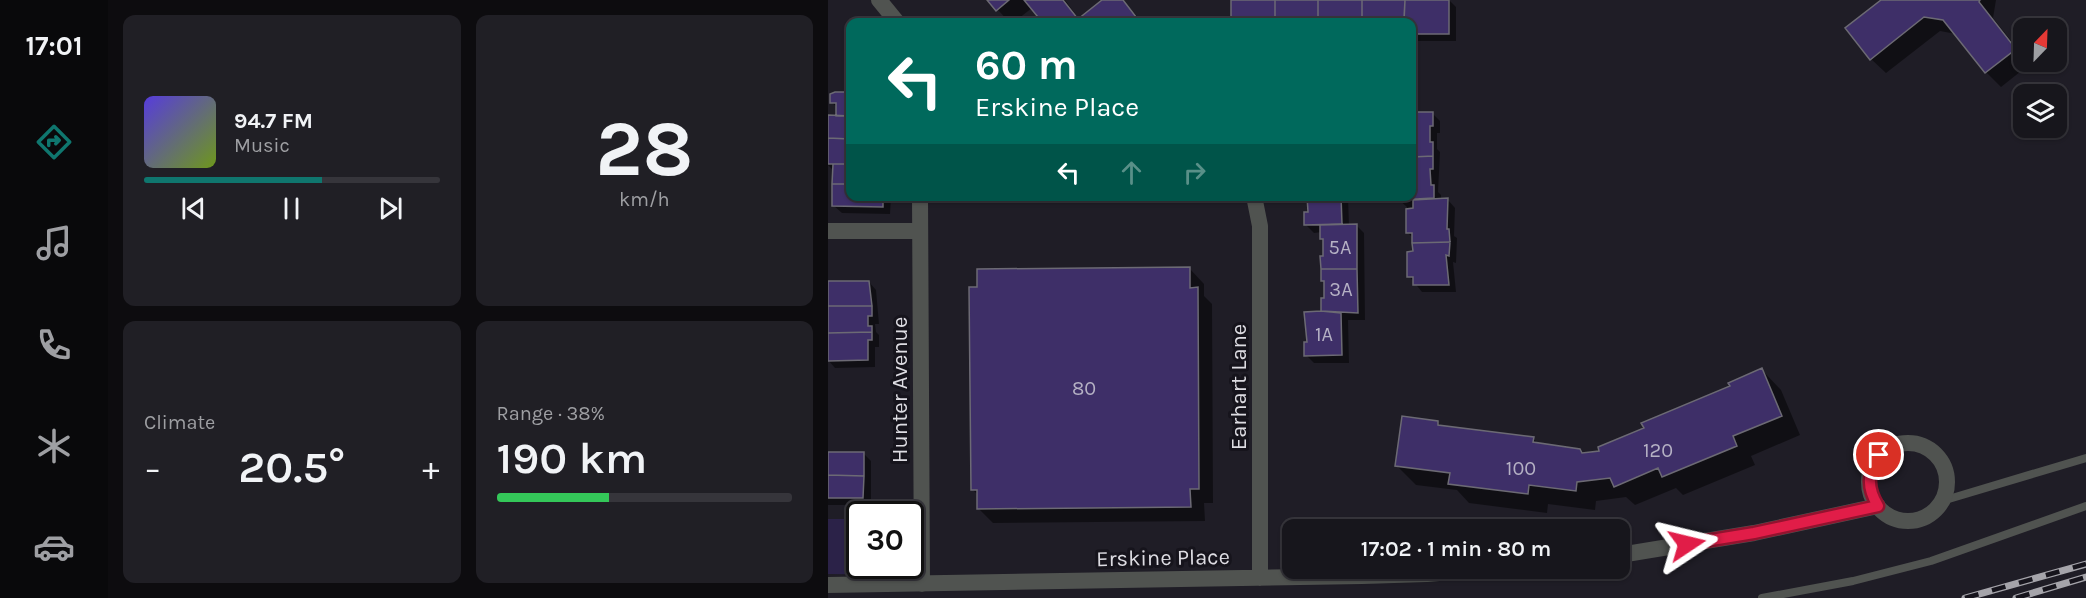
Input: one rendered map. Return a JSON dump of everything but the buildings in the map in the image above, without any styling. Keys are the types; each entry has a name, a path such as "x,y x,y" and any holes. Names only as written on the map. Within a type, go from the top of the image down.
{"street":[{"path":"879,0 894,18"},
{"name":"Hunter Avenue","path":"920,201 922,584"},
{"name":"Earhart Lane","path":"1255,201 1260,226 1260,578"},
{"path":"828,231 920,231"},
{"path":"1908,443 1928,448 1943,463 1947,473 1948,484 1942,501 1931,514 1920,519 1897,519 1887,514 1878,506 1869,486 1873,465 1879,455 1897,444 1908,443"},
{"path":"1630,553 1754,533 1878,506"},
{"name":"Erskine Place","path":"828,585 1282,577"}],"lane":[{"path":"1942,501 2086,458"},
{"path":"1762,598 1852,581 1931,561 2086,506"}],"shaded area":[{"path":"828,519 846,519 846,574 828,574"}],"railway":[{"path":"1965,598 2086,564"},
{"path":"2016,598 2086,577"}],"route":[{"path":"1687,544 1754,533 1878,506 1869,486 1873,465 1879,455"}]}
